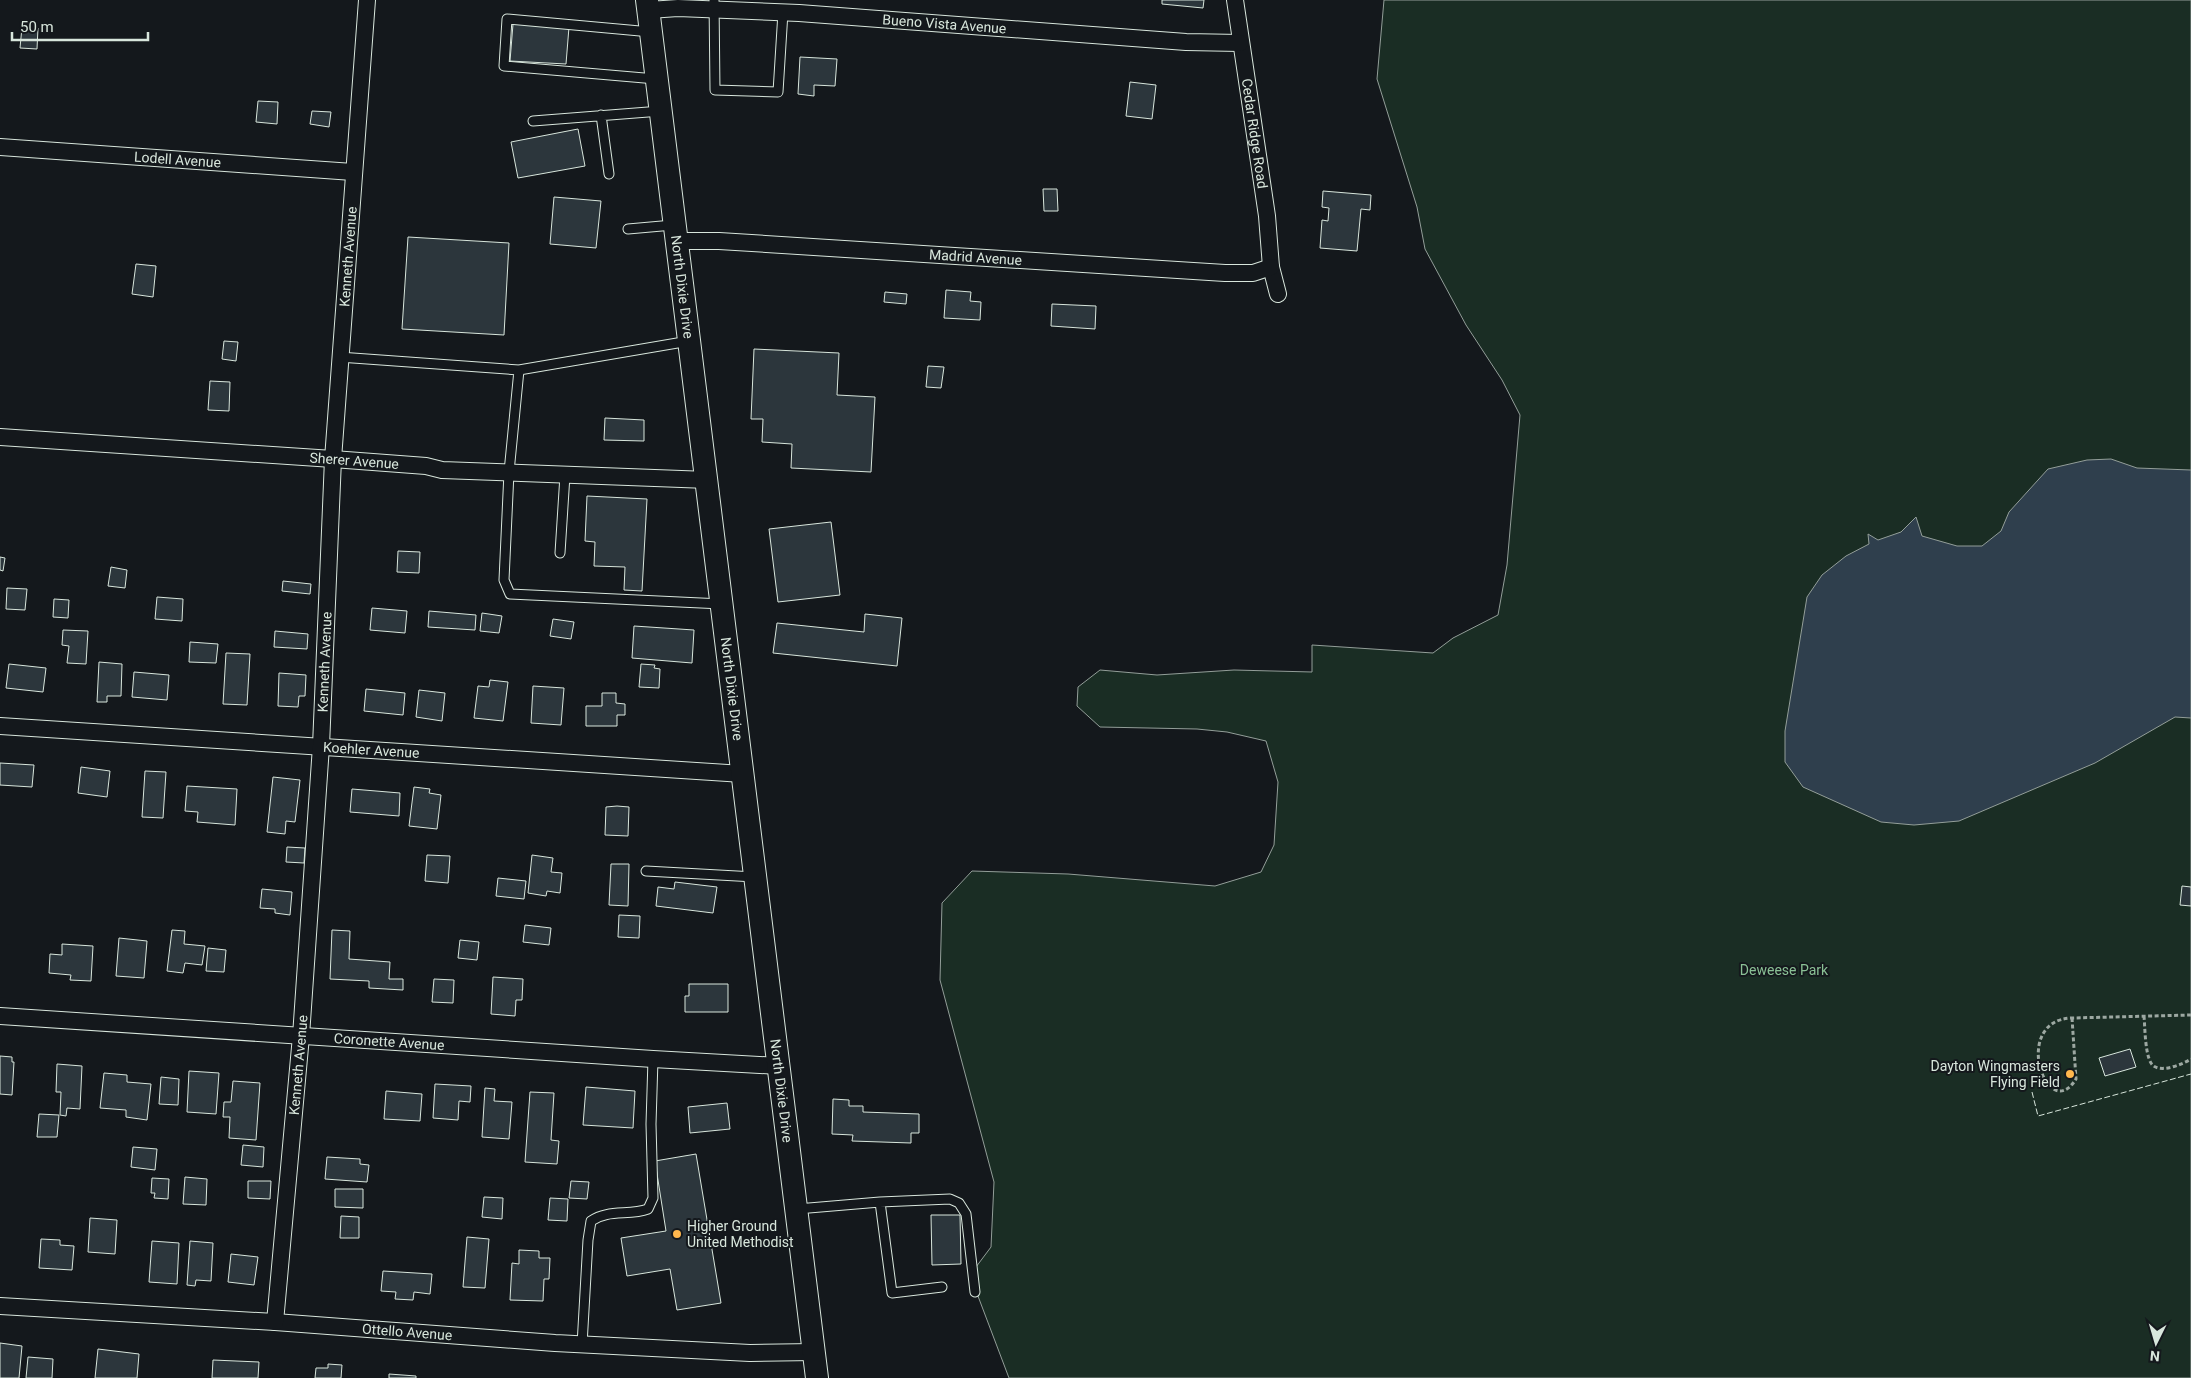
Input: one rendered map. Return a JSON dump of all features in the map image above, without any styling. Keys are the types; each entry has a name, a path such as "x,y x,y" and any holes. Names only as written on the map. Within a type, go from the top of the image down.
{"main road":[{"name":"North Dixie Drive","path":"648,5 708,480 817,1378"}],"street":[{"name":"Kenneth Avenue","path":"275,1322 302,1036 321,746 339,356 367,0"},
{"name":"Cedar Ridge Road","path":"1235,0 1266,216 1271,267 1278,294"},
{"name":"Bueno Vista Avenue","path":"648,5 678,8 714,4 783,12 1186,42 1240,43"},
{"name":"Lodell Avenue","path":"0,147 353,172"},
{"name":"Madrid Avenue","path":"677,233 719,241 1225,273 1253,273 1271,267"},
{"name":"Sherer Avenue","path":"0,437 333,459 426,466 442,470 708,480"},
{"name":"Koehler Avenue","path":"0,726 743,774"},
{"name":"Coronette Avenue","path":"0,1016 779,1066"},
{"name":"Ottello Avenue","path":"0,1306 275,1322 582,1345 750,1353 814,1352"}],"lane":[{"path":"714,4 715,90 778,92 783,12"},
{"path":"652,32 508,18 504,66 657,79"},
{"path":"533,121 661,111"},
{"path":"600,115 609,174"},
{"path":"628,229 677,233"},
{"path":"339,356 518,370 690,341"},
{"path":"518,370 509,472 504,580 510,594 723,604"},
{"path":"560,553 565,475"},
{"path":"646,871 756,877"},
{"path":"582,1345 588,1240 591,1221 601,1214 637,1213 648,1209 653,1198 653,1059"},
{"path":"796,1209 880,1202 950,1199 959,1203 966,1214 975,1292"},
{"path":"880,1202 892,1293 942,1287"}],"path":[{"path":"2072,1018 2076,1079 2070,1088 2064,1091 2050,1089 2045,1083 2038,1045 2050,1024 2060,1018 2191,1015"},
{"path":"2144,1016 2146,1041 2151,1063 2155,1067 2172,1068 2191,1059"}],"green space":[{"name":"Deweese Park","path":"1384,0 2191,0 2191,1378 1009,1378 970,1275 991,1247 994,1182 940,980 942,903 972,871 1068,874 1215,886 1261,872 1274,845 1278,782 1266,741 1227,732 1197,729 1100,727 1077,706 1078,687 1100,670 1157,675 1234,670 1312,672 1312,645 1433,653 1453,638 1498,615 1507,565 1520,415 1502,380 1466,325 1425,249 1417,207 1377,79"}],"water":[{"path":"2111,459 2137,468 2191,470 2191,718 2175,717 2095,763 1959,821 1914,825 1881,822 1803,787 1785,762 1785,731 1807,597 1822,575 1846,556 1869,544 1868,534 1878,540 1901,532 1916,517 1922,536 1957,546 1982,546 2001,531 2009,512 2048,469 2087,460"}],"building":[{"path":"1162,0 1204,0 1203,8 1162,4"},
{"path":"513,24 569,27 566,64 510,61"},
{"path":"22,27 38,28 37,49 20,48"},
{"path":"800,57 837,59 835,86 814,85 814,96 798,94"},
{"path":"1130,82 1156,85 1152,119 1126,116"},
{"path":"258,101 278,102 277,124 256,122"},
{"path":"312,111 331,112 329,127 310,124"},
{"path":"578,129 585,166 518,178 511,142"},
{"path":"1043,189 1057,189 1058,211 1044,211"},
{"path":"1323,191 1371,195 1370,210 1361,209 1357,251 1320,248 1322,220 1328,221 1329,208 1322,207"},
{"path":"554,197 601,201 596,248 550,244"},
{"path":"408,237 509,243 504,335 402,329"},
{"path":"136,264 156,266 153,297 132,294"},
{"path":"946,290 971,292 970,301 981,302 980,320 944,318"},
{"path":"885,292 907,294 906,304 884,302"},
{"path":"1052,304 1096,306 1095,329 1051,326"},
{"path":"224,341 238,342 236,361 222,359"},
{"path":"754,349 839,353 837,395 875,397 871,472 791,468 792,444 762,442 763,419 751,419"},
{"path":"928,366 944,367 941,388 926,387"},
{"path":"210,381 230,382 229,411 208,410"},
{"path":"605,418 644,420 644,441 604,440"},
{"path":"587,496 647,499 642,591 624,590 625,567 594,566 595,542 585,541"},
{"path":"831,522 840,595 778,602 769,529"},
{"path":"398,551 420,552 419,573 397,572"},
{"path":"0,557 5,558 3,571 0,570"},
{"path":"111,567 127,570 125,588 108,586"},
{"path":"283,581 311,584 310,594 282,591"},
{"path":"7,588 27,589 25,610 6,609"},
{"path":"157,597 183,599 182,621 155,619"},
{"path":"54,599 69,600 68,618 53,617"},
{"path":"372,608 407,611 405,633 370,630"},
{"path":"429,611 476,615 475,630 428,627"},
{"path":"482,613 502,616 499,633 480,631"},
{"path":"865,614 902,618 897,666 773,653 777,623 864,632"},
{"path":"553,619 574,622 571,639 550,636"},
{"path":"634,626 694,630 692,663 632,658"},
{"path":"63,630 88,631 86,664 67,663 69,646 62,645"},
{"path":"275,631 308,634 307,649 274,647"},
{"path":"190,642 218,644 216,663 189,662"},
{"path":"226,653 250,654 247,705 223,704"},
{"path":"99,662 122,664 121,696 107,696 107,702 97,702"},
{"path":"9,664 46,668 43,692 6,688"},
{"path":"641,664 655,665 654,668 660,669 659,688 639,687"},
{"path":"134,672 169,675 167,700 132,697"},
{"path":"279,673 306,675 305,696 299,696 298,707 278,706"},
{"path":"490,680 508,682 503,721 474,718 478,686 489,687"},
{"path":"533,686 564,688 561,725 531,723"},
{"path":"366,689 405,693 403,715 364,711"},
{"path":"419,690 445,693 442,721 416,717"},
{"path":"602,693 616,693 616,703 625,704 625,715 617,715 617,726 586,726 586,706 602,706"},
{"path":"0,763 34,765 32,787 0,785"},
{"path":"81,767 110,771 107,797 78,793"},
{"path":"145,771 166,772 163,818 142,817"},
{"path":"273,777 300,780 295,822 286,821 285,834 267,832"},
{"path":"187,786 237,789 235,825 197,822 198,812 185,811"},
{"path":"414,787 430,789 429,793 441,795 437,829 409,826"},
{"path":"352,789 400,793 399,816 350,812"},
{"path":"606,807 629,807 628,836 605,835"},
{"path":"287,847 305,848 304,863 286,862"},
{"path":"427,855 450,856 448,883 425,881"},
{"path":"532,855 553,858 551,872 562,873 560,893 547,891 546,896 528,893"},
{"path":"611,864 629,864 628,906 609,905"},
{"path":"498,878 526,881 524,899 496,896"},
{"path":"675,882 717,887 713,913 656,906 658,887 674,889"},
{"path":"2182,886 2191,887 2191,906 2180,905"},
{"path":"262,889 292,892 290,915 275,913 275,909 260,908"},
{"path":"619,915 640,916 639,938 618,937"},
{"path":"525,925 551,928 549,945 523,942"},
{"path":"172,930 185,931 184,944 205,946 202,965 185,963 183,973 167,971"},
{"path":"332,930 350,931 349,959 390,962 389,979 403,979 403,990 369,988 369,981 330,979"},
{"path":"119,938 147,941 144,978 116,976"},
{"path":"460,940 479,942 477,960 458,958"},
{"path":"62,944 93,946 91,981 70,980 71,975 49,973 50,954 62,955"},
{"path":"208,948 226,950 224,972 206,971"},
{"path":"493,977 523,979 522,1000 516,1000 515,1016 491,1014"},
{"path":"434,979 454,980 453,1003 432,1002"},
{"path":"689,984 728,984 728,1012 685,1012 685,996 689,996"},
{"path":"2130,1049 2136,1067 2105,1076 2099,1058"},
{"path":"0,1056 12,1057 12,1062 14,1062 12,1095 0,1094"},
{"path":"57,1064 82,1066 80,1109 67,1108 66,1116 60,1115 61,1092 56,1092"},
{"path":"189,1071 219,1073 216,1114 187,1112"},
{"path":"104,1073 127,1075 127,1082 151,1084 147,1120 126,1117 126,1110 100,1108"},
{"path":"161,1077 179,1079 178,1105 159,1104"},
{"path":"233,1081 260,1083 256,1140 229,1138 230,1117 223,1117 224,1102 231,1102"},
{"path":"435,1084 471,1086 470,1102 459,1101 458,1120 433,1118"},
{"path":"586,1087 635,1091 633,1128 583,1125"},
{"path":"485,1088 495,1089 494,1101 512,1102 509,1139 482,1137"},
{"path":"386,1091 422,1094 420,1121 384,1119"},
{"path":"530,1092 554,1093 551,1140 559,1141 557,1164 525,1162"},
{"path":"833,1099 849,1100 849,1106 863,1106 863,1112 919,1114 919,1133 911,1133 911,1143 852,1141 853,1135 832,1134"},
{"path":"727,1103 730,1129 690,1133 688,1107"},
{"path":"39,1114 59,1115 57,1137 37,1137"},
{"path":"243,1145 264,1147 263,1167 241,1165"},
{"path":"133,1147 157,1149 155,1170 131,1167"},
{"name":"Higher Ground United Methodist","path":"696,1154 721,1303 677,1310 670,1269 627,1276 621,1238 666,1231 655,1161"},
{"path":"327,1157 360,1159 360,1164 369,1165 367,1182 325,1179"},
{"path":"185,1177 207,1179 206,1205 183,1204"},
{"path":"152,1178 169,1179 168,1199 154,1198 155,1193 151,1193"},
{"path":"248,1181 271,1181 270,1199 248,1198"},
{"path":"571,1181 589,1182 587,1199 569,1198"},
{"path":"335,1189 363,1189 363,1208 335,1207"},
{"path":"484,1197 503,1198 502,1219 482,1217"},
{"path":"550,1198 568,1199 567,1221 548,1220"},
{"path":"931,1215 960,1215 961,1264 932,1265"},
{"path":"341,1216 359,1217 359,1238 340,1238"},
{"path":"90,1218 117,1220 115,1254 88,1252"},
{"path":"467,1237 489,1239 485,1288 463,1287"},
{"path":"41,1239 60,1240 60,1245 74,1246 72,1270 39,1268"},
{"path":"152,1241 179,1243 177,1284 149,1282"},
{"path":"190,1241 213,1243 211,1281 196,1280 195,1286 187,1285"},
{"path":"519,1250 539,1251 539,1258 550,1258 549,1279 544,1279 543,1301 510,1300 512,1263 519,1264"},
{"path":"231,1254 258,1257 254,1285 228,1282"},
{"path":"383,1271 432,1274 430,1294 414,1292 413,1300 395,1299 396,1292 381,1291"},
{"path":"0,1343 22,1346 19,1378 0,1378"},
{"path":"98,1349 139,1354 137,1378 95,1378"},
{"path":"28,1357 53,1359 52,1378 26,1378"},
{"path":"213,1360 259,1362 258,1378 212,1378"},
{"path":"328,1364 342,1365 341,1378 315,1378 316,1368 328,1368"},
{"path":"389,1374 416,1376 416,1378 389,1378"}],"fence":[{"path":"2032,1092 2038,1116 2191,1074"}],"place":[{"name":"Dayton Wingmasters Flying Field","path":"2070,1074"},
{"name":"Higher Ground United Methodist","path":"677,1234"}]}
